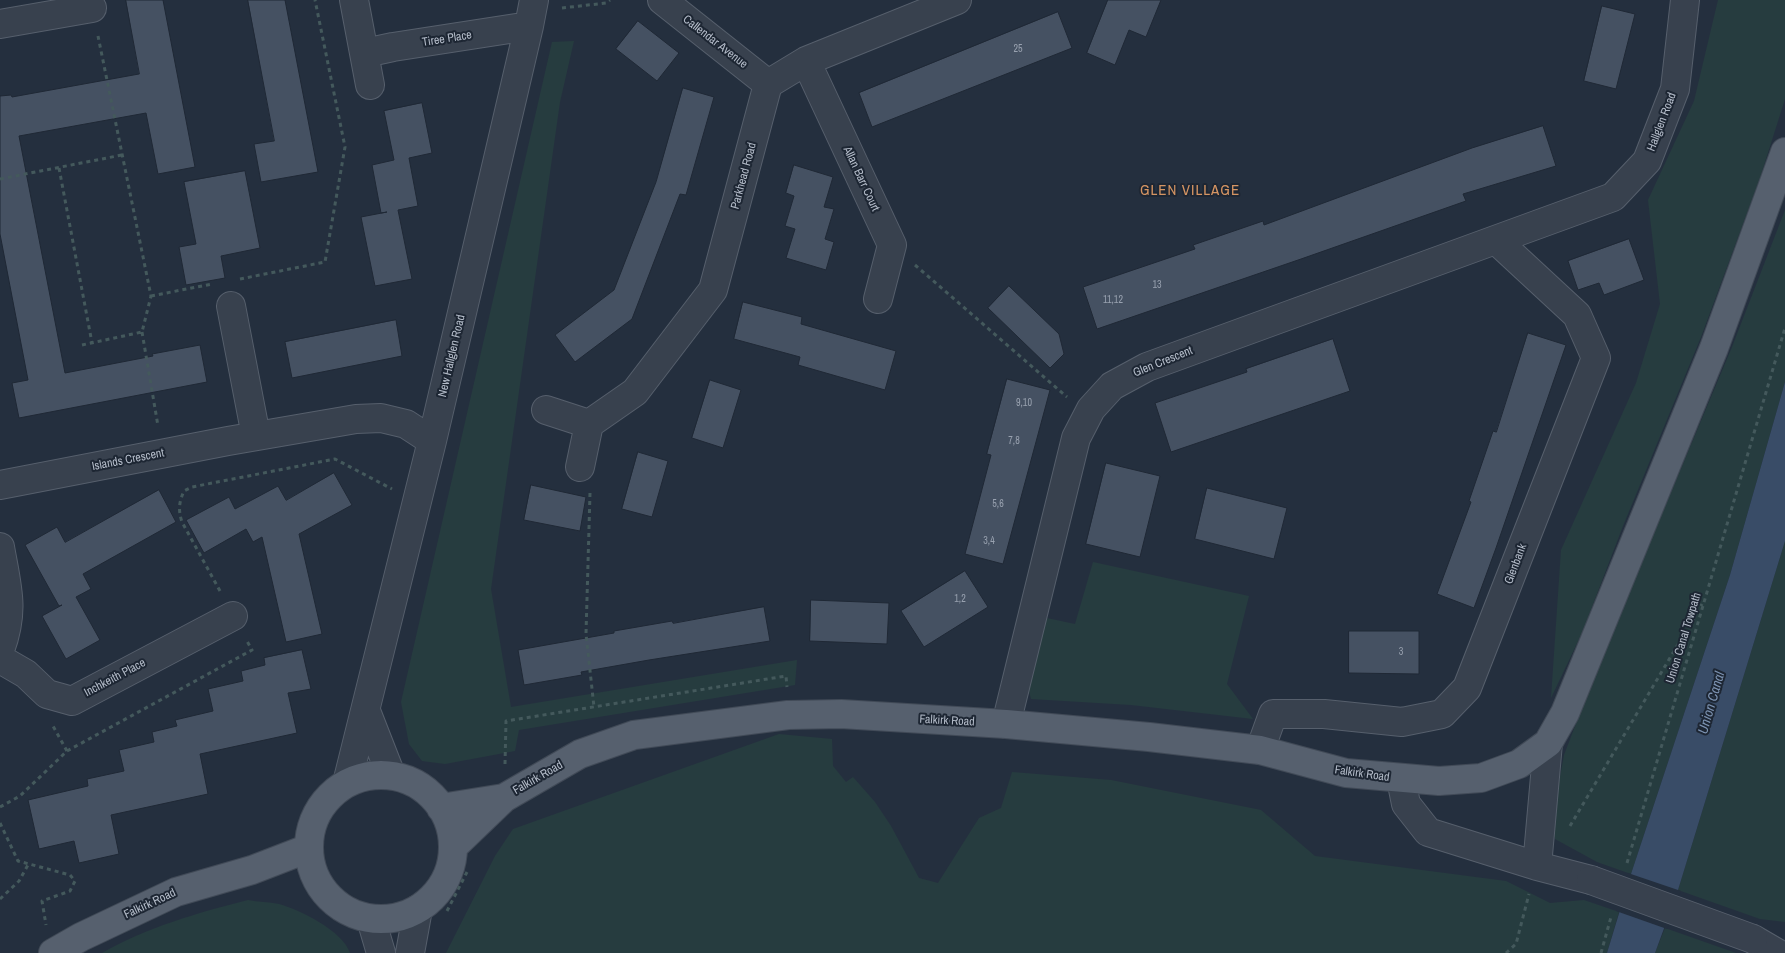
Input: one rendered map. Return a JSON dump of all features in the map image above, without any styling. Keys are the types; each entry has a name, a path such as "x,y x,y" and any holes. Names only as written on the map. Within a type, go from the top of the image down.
{"main road":[{"path":"1548,743 1565,713 1714,348 1785,152"},
{"name":"Falkirk Road","path":"453,847 504,798 580,754 634,735 788,715 841,714 1006,724 1149,738 1260,750 1346,773 1439,782 1481,778 1519,764 1548,743"},
{"path":"391,775 420,786 441,808 450,826 453,847 451,865 444,882 432,898 418,909 396,918 372,919 354,914 338,906 325,893 315,878 310,864 311,829 318,810 331,795 346,783 368,776 391,775"},
{"name":"Falkirk Road","path":"441,808 504,798"},
{"name":"Falkirk Road","path":"53,953 81,937 176,892 252,870 309,848"},
{"name":"Falkirk Road","path":"252,870 315,878"}],"street":[{"path":"354,0 370,85"},
{"name":"Callendar Avenue","path":"662,0 768,84"},
{"path":"768,84 806,62 958,0"},
{"name":"Hallglen Road","path":"1496,240 1613,197 1647,162 1675,89 1685,0"},
{"path":"0,24 92,8"},
{"name":"Tiree Place","path":"364,53 532,13"},
{"name":"New Hallglen Road","path":"346,783 366,711 432,441 532,13"},
{"name":"Allan Barr Court","path":"806,62 892,245"},
{"name":"Parkhead Road","path":"589,424 635,392 713,290 768,84"},
{"name":"Glen Crescent","path":"1006,724 1076,438 1091,409 1112,386 1147,367 1496,240"},
{"name":"Glenbank","path":"1260,750 1273,714 1324,714 1402,722 1442,714 1467,688 1596,358 1577,315 1496,240"},
{"path":"878,299 892,245"},
{"path":"231,306 256,436"},
{"path":"546,410 589,424 585,475"},
{"name":"Islands Crescent","path":"0,485 256,436 356,419 381,418 406,424 432,441"},
{"path":"0,546 10,599 7,632 0,650"},
{"name":"Inchkeith Place","path":"0,659 26,674 47,694 72,701 233,616"},
{"path":"366,711 391,775"},
{"path":"1537,866 1548,743"},
{"path":"1401,779 1406,804 1428,832 1537,866 1591,880 1753,940 1776,953"},
{"path":"410,953 418,909"},
{"path":"372,919 382,953"}],"path":[{"path":"235,280 325,262 345,147 314,0"},
{"path":"583,6 606,4 610,0"},
{"path":"92,8 151,296 142,332 163,454"},
{"path":"0,179 122,155"},
{"path":"59,168 92,343"},
{"path":"892,245 1068,398 1091,409"},
{"path":"151,296 216,283"},
{"name":"Union Canal Towpath","path":"1626,867 1785,328"},
{"path":"82,345 142,332"},
{"path":"0,807 20,796 67,751 252,650 182,522 179,511 180,499 184,491 192,487 335,459 417,502"},
{"path":"585,475 586,634 594,706"},
{"path":"1569,829 1705,599"},
{"path":"51,722 67,751"},
{"path":"0,823 18,860 70,874 75,881 70,891 42,900 46,927"},
{"path":"0,898 19,881 29,863"},
{"path":"1506,953 1516,944 1537,866"},
{"path":"1601,953 1612,915"}],"green space":[{"path":"1718,0 1785,0 1785,99 1759,181 1701,337 1623,526 1582,633 1551,698 1561,550 1636,383 1660,304 1648,200 1694,101"},
{"path":"574,41 560,102 491,589 511,707 797,660 795,685 519,730 515,751 445,764 422,761 409,744 401,702 552,42"},
{"path":"1785,210 1785,382 1730,575 1631,874 1597,862 1555,839 1551,826 1564,755 1598,666 1732,347"},
{"path":"1785,541 1785,922 1760,919 1678,890"},
{"path":"1093,562 1249,596 1227,684 1253,719 1131,705 1031,699 1026,680 1042,617 1075,624"},
{"path":"779,734 832,739 833,766 846,782 853,777 875,802 891,826 919,878 938,883 979,818 1001,808 1012,772 1111,780 1261,810 1315,856 1506,881 1550,903 1584,900 1619,912 1607,953 446,953 495,856 513,829"},
{"path":"248,900 279,904 309,916 339,937 350,953 102,953 155,928"},
{"path":"1665,928 1736,953 1655,953"}],"water":[{"name":"Union Canal","path":"1785,382 1785,541 1678,890 1655,953 1607,953 1631,874 1730,575"}],"pier":[{"path":"1628,873 1681,891 1667,929 1616,911"}],"building":[{"path":"126,0 163,0 195,167 158,174 146,113 19,136 65,373 200,345 207,382 19,418 12,383 28,380 0,234 0,96 11,95 12,97 139,74"},
{"path":"248,0 285,0 318,172 261,182 254,144 274,141"},
{"path":"1108,0 1161,0 1146,37 1129,30 1115,65 1087,53"},
{"path":"1602,6 1635,14 1616,89 1584,81"},
{"path":"1058,12 1072,48 872,127 859,93"},
{"path":"638,21 679,53 657,81 616,49"},
{"path":"683,88 714,97 686,195 680,194 632,319 575,362 555,335 614,290 656,182"},
{"path":"422,103 432,153 409,158 418,206 398,210 412,279 375,286 361,217 387,212 381,213 372,165 394,160 384,111"},
{"path":"1543,126 1556,166 1463,194 1466,201 1097,329 1083,287 1195,249 1193,245 1263,221 1264,225 1472,148"},
{"path":"794,165 833,177 824,207 834,209 825,239 834,242 826,270 786,258 795,229 785,226 794,196 786,193"},
{"path":"245,171 260,248 221,256 225,278 186,285 179,247 196,244 184,182"},
{"path":"1629,239 1644,280 1604,295 1599,283 1578,290 1568,261"},
{"path":"1009,286 1059,334 1064,354 1050,368 988,308"},
{"path":"743,302 802,317 801,324 896,351 885,390 798,365 800,357 734,339"},
{"path":"396,320 402,356 292,378 285,342"},
{"path":"1528,333 1566,345 1474,608 1437,594 1471,502 1469,501 1493,431 1496,432"},
{"path":"1333,339 1350,391 1171,452 1155,403 1247,372 1246,369"},
{"path":"1007,379 1050,390 1003,564 965,554 991,455 987,454"},
{"path":"710,380 741,390 723,448 692,438"},
{"path":"638,452 668,461 652,517 622,509"},
{"path":"1106,463 1160,476 1140,557 1086,544"},
{"path":"334,473 352,505 299,534 322,634 286,642 262,537 253,542 246,529 204,553 186,520 229,497 235,509 278,486 286,500"},
{"path":"531,485 586,497 580,531 524,520"},
{"path":"1207,488 1287,508 1274,559 1195,539"},
{"path":"159,490 176,522 83,574 91,589 76,597 100,640 66,659 42,616 62,605 59,606 25,545 57,527 65,542"},
{"path":"965,571 988,607 924,647 901,611"},
{"path":"811,600 889,603 887,644 810,641"},
{"path":"764,607 770,641 581,672 582,675 524,685 518,650 614,633 614,631"},
{"path":"1349,631 1419,631 1419,674 1349,673"},
{"path":"302,650 311,689 288,693 297,733 200,754 208,794 111,815 119,854 79,863 74,841 39,849 28,800 88,786 87,779 124,771 119,750 154,742 152,732 177,726 175,720 213,711 208,689 243,681 241,671 265,665 264,658"}],"district":[{"name":"GLEN VILLAGE","path":"1190,191"}]}
